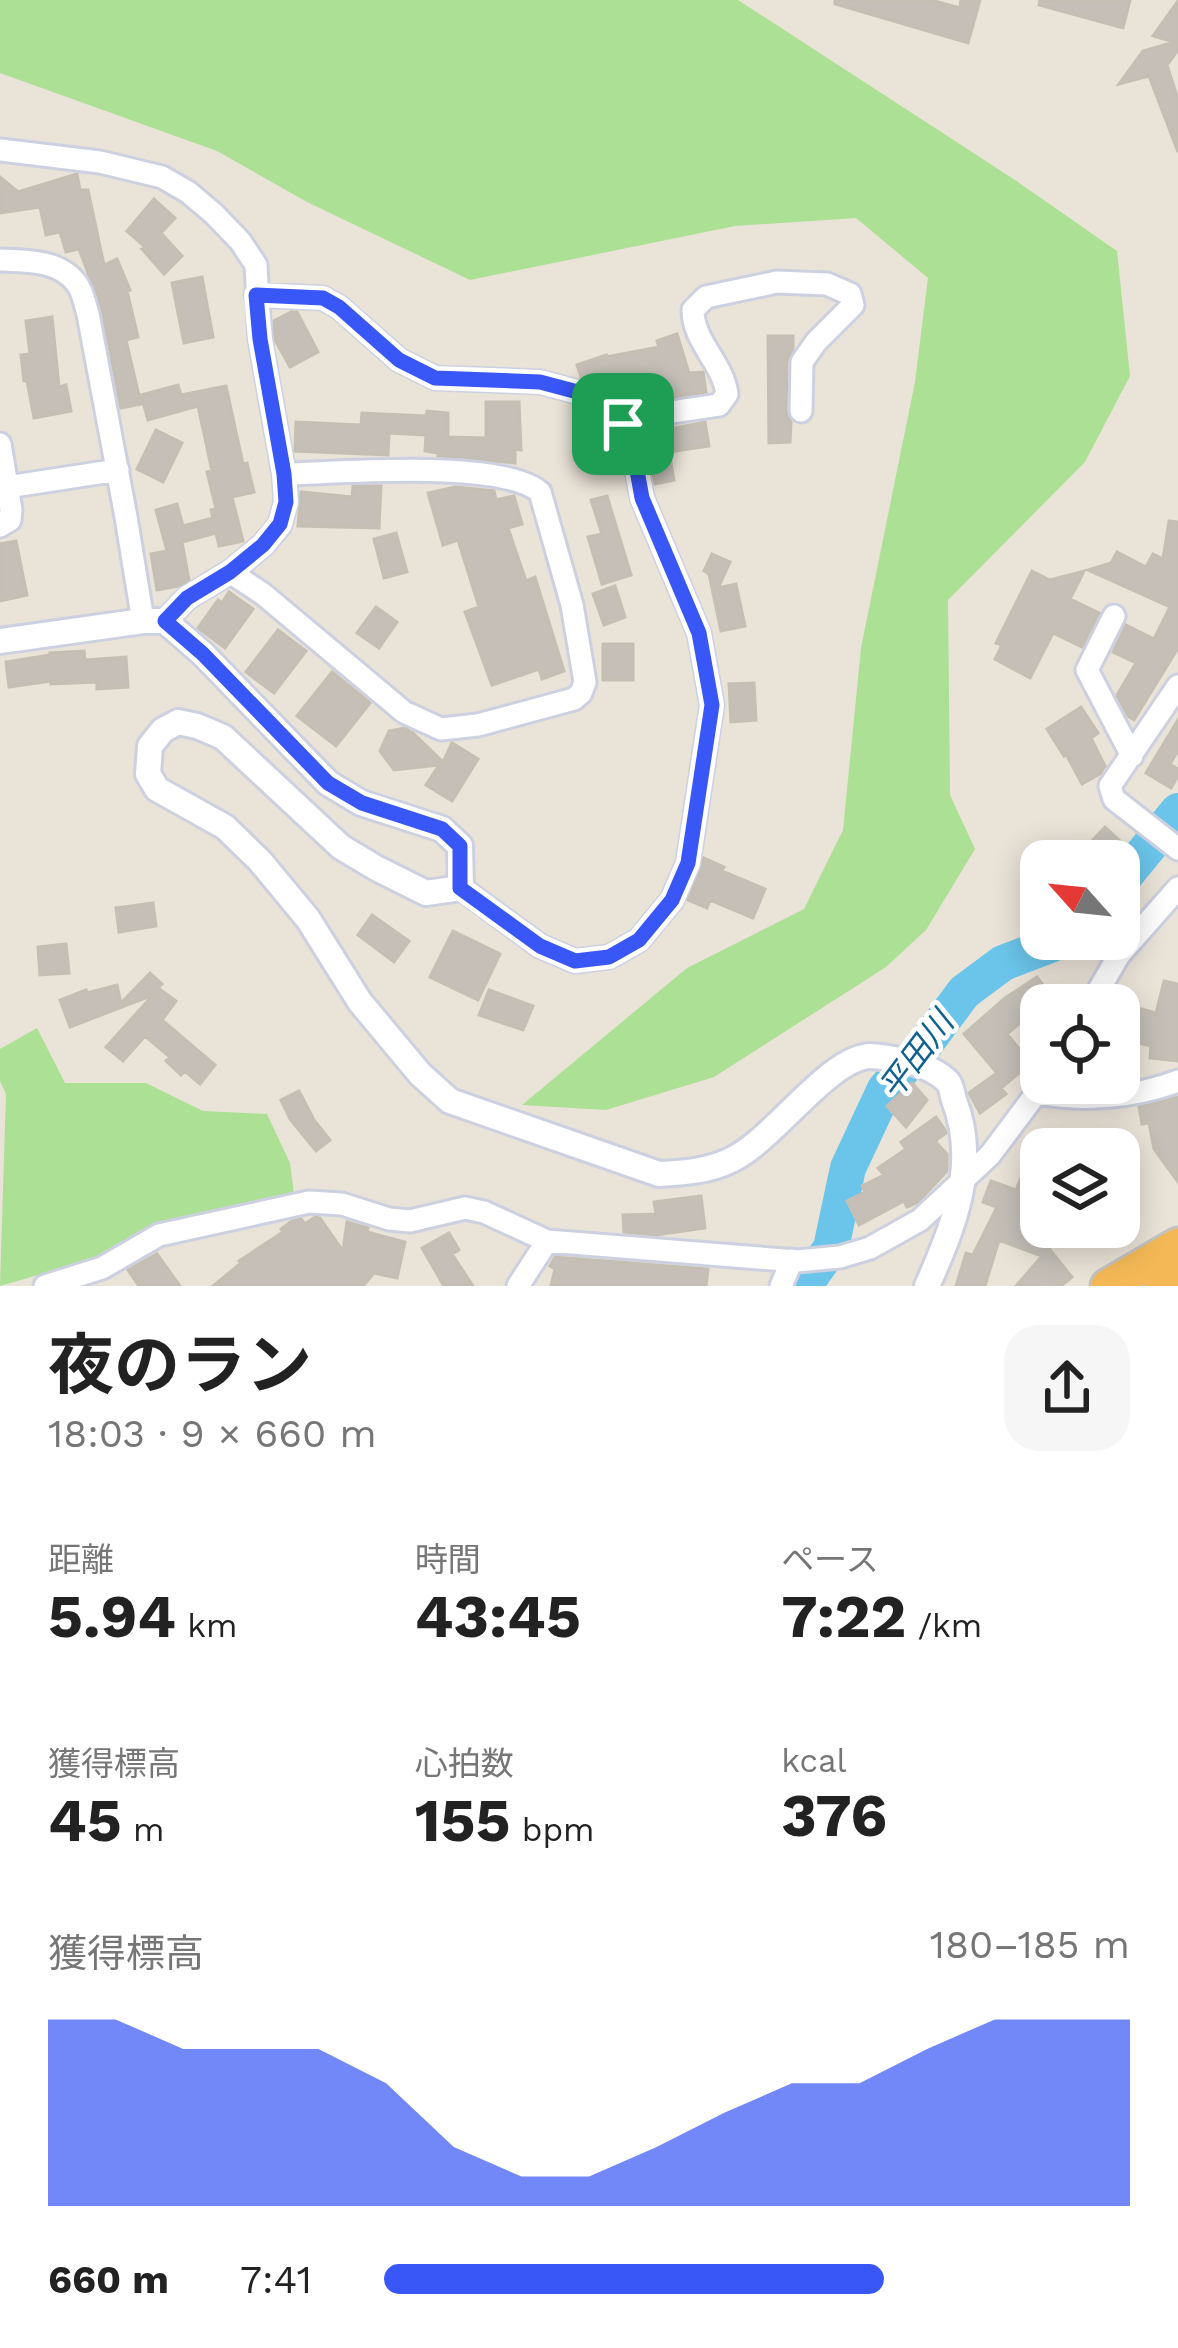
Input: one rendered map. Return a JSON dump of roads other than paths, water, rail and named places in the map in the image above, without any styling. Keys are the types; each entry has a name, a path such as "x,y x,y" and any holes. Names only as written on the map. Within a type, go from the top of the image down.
{"highway":[{"path":"1108,1286 1178,1245"},
{"path":"1161,1286 1178,1275"}],"street":[{"path":"0,150 100,162 162,177 188,192 240,241 256,265 260,339 286,502 280,524 263,545 154,621 0,641"},
{"path":"0,260 60,268 79,286 154,621 203,654 328,783 362,803 442,829 460,846 460,888"},
{"path":"623,424 719,405 727,394 725,381 693,326 694,310 706,297 777,282 827,284 850,294 853,305 802,362 801,411"},
{"path":"256,295 323,298 399,360 435,378 540,382 589,395 630,432 642,498 699,633 712,705 688,863 672,900 639,940 609,957 575,961 540,946 460,888 426,893 341,847 223,737 197,726 178,722 163,730 150,746 148,774 157,789 225,827 260,861 308,919 360,1003 420,1074 450,1101 506,1123 659,1174 687,1173 732,1160 774,1130 835,1071 867,1056 916,1062 948,1082 966,1146 964,1180 947,1240 927,1286"},
{"path":"0,445 10,520 0,526"},
{"path":"7,488 118,470"},
{"path":"230,572 404,712 441,729 478,725 574,699 580,693 585,682 572,605 540,492 527,482 464,470 284,474"},
{"path":"1114,616 1087,670 1132,756"},
{"path":"1178,686 1110,786 1114,799 1178,849"},
{"path":"1102,984 1119,955 1178,888"},
{"path":"1140,1092 1178,1081"},
{"path":"45,1286 102,1268 159,1235 309,1202 342,1204 410,1221 465,1208 547,1240 792,1260 840,1257 870,1248 920,1220 990,1155 1029,1104"},
{"path":"518,1286 547,1240"},
{"path":"782,1286 792,1260"}],"waterway":[{"name":"平田川","path":"1140,857 1178,811"},
{"name":"平田川","path":"804,1286 831,1248 848,1168 885,1089 964,992 1003,963 1020,957"}]}
